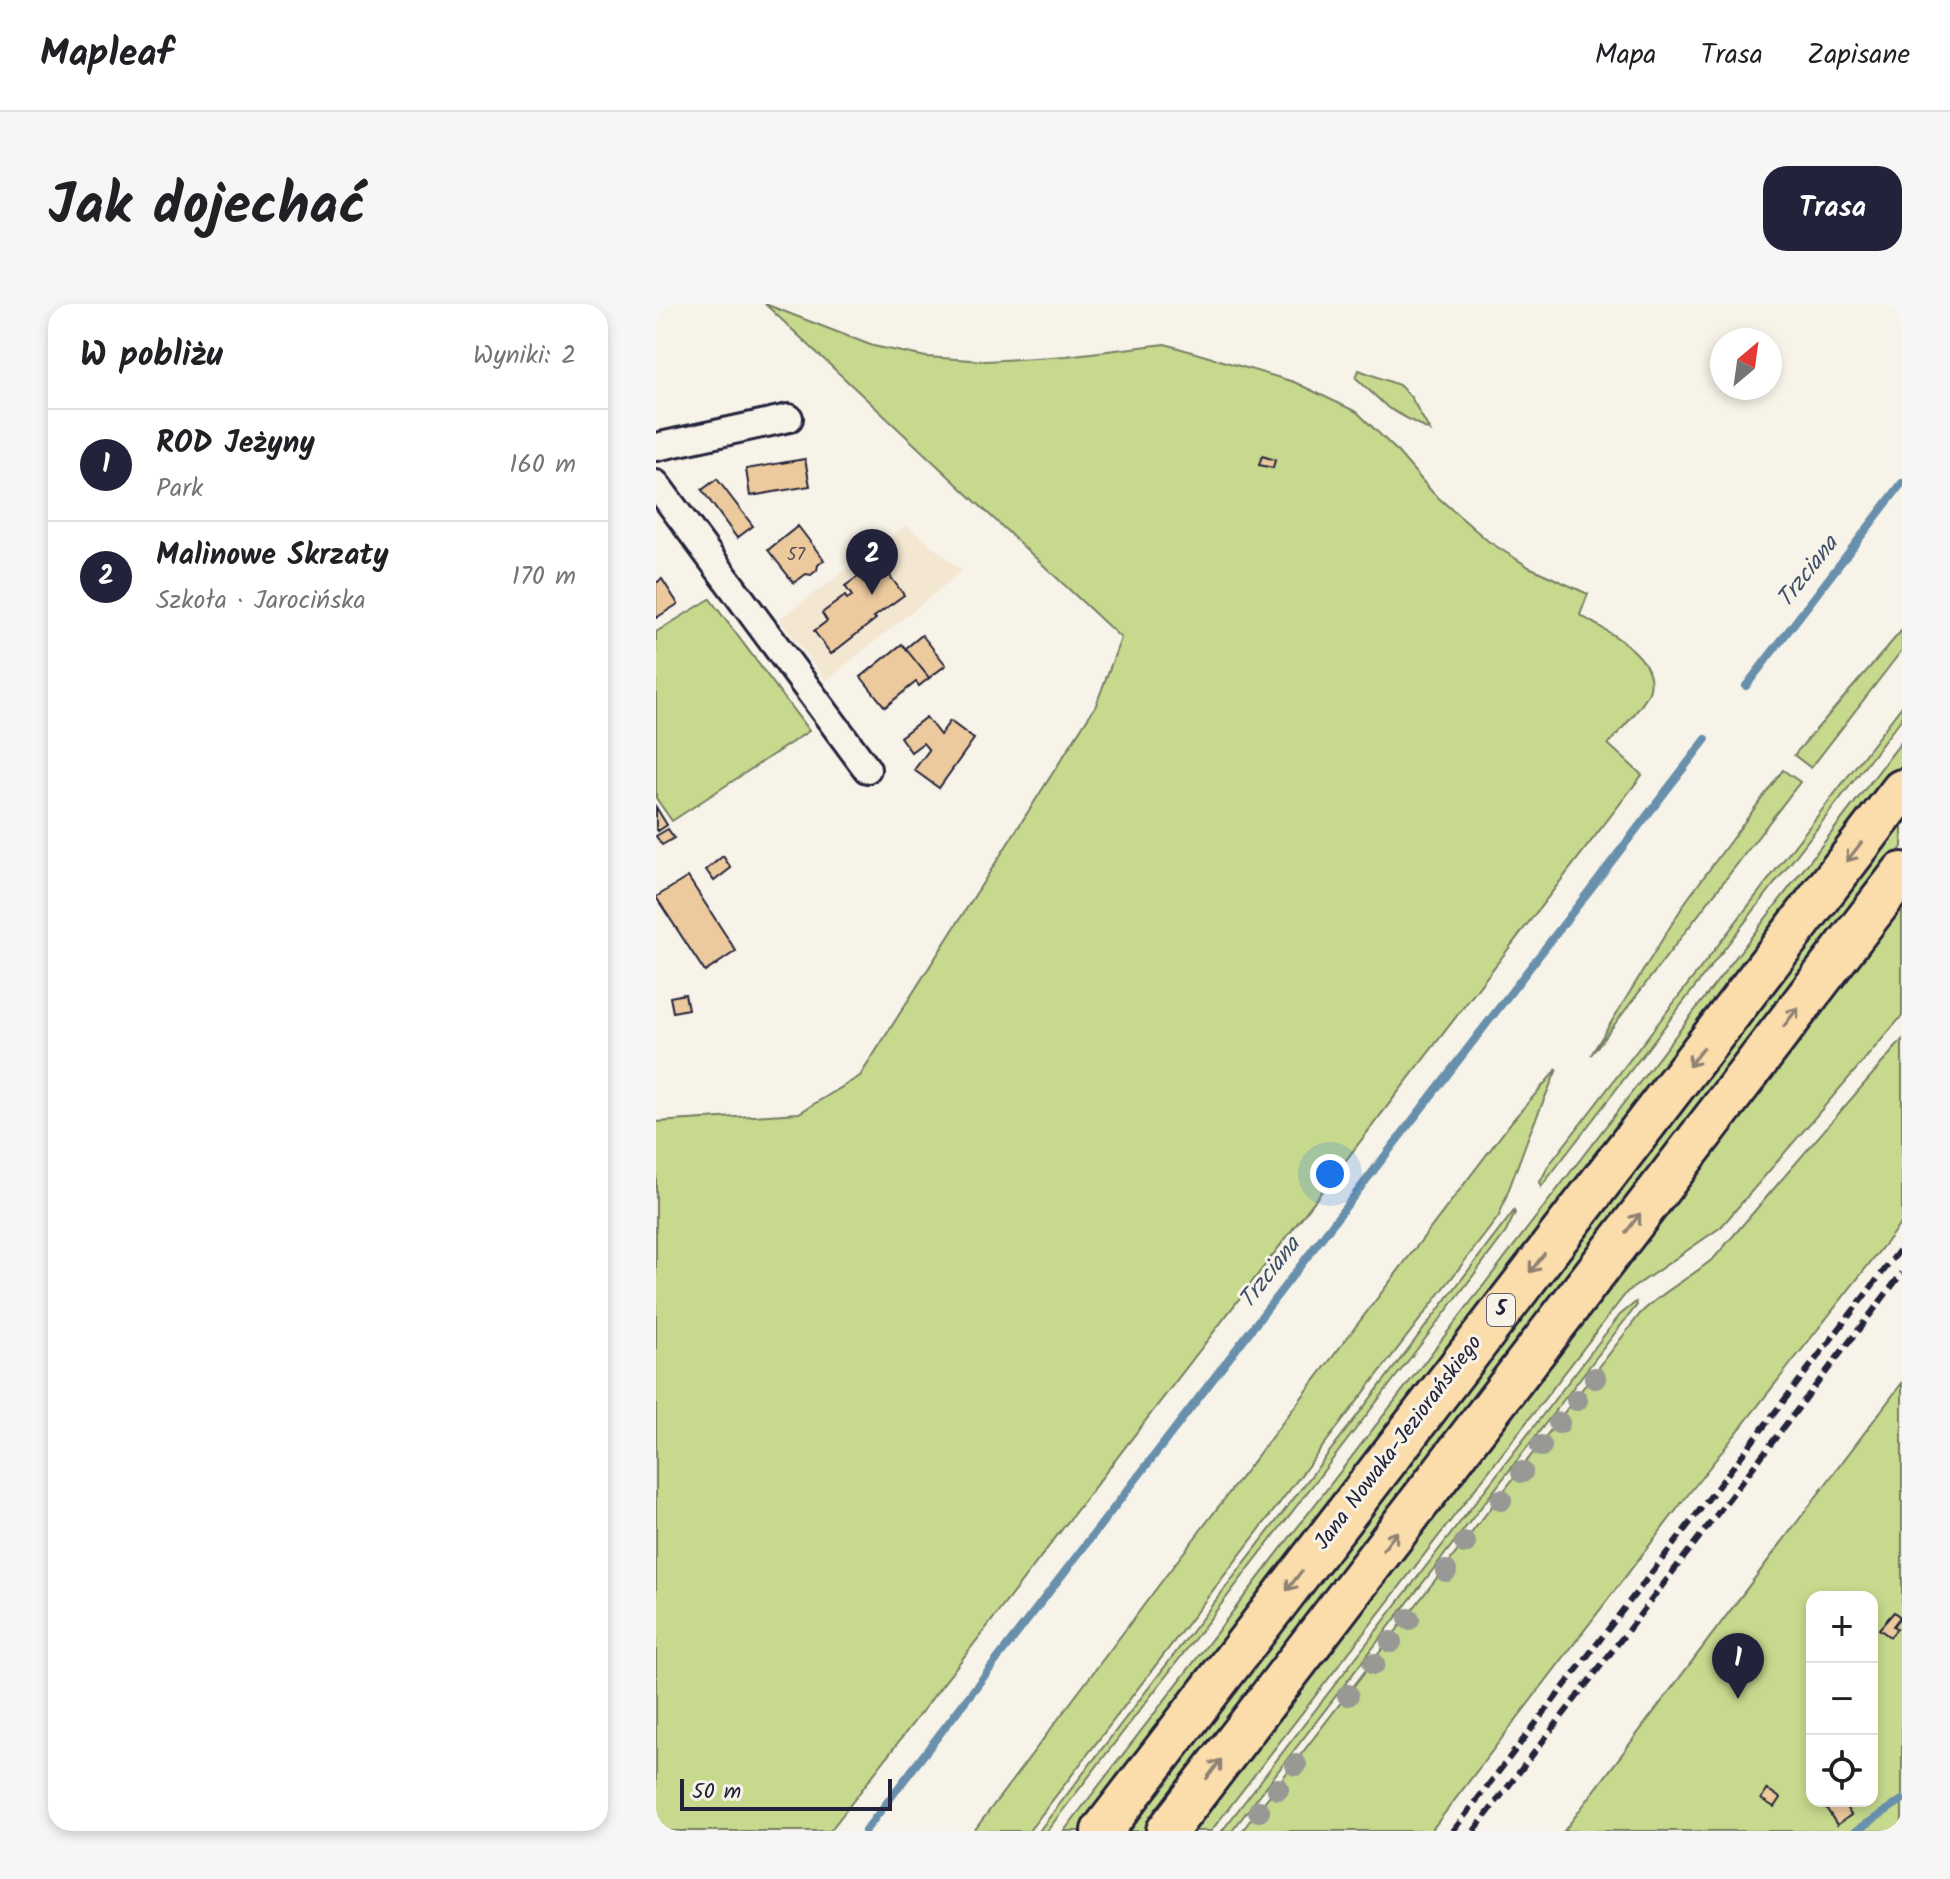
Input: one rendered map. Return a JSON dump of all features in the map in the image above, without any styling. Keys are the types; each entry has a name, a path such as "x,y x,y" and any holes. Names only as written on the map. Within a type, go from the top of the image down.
{"main road":[{"name":"Jana Nowaka-Jeziorańskiego","path":"1102,1831 1902,790"},
{"name":"5","path":"1167,1831 1902,873"}],"street":[{"path":"656,447 789,418"},
{"path":"656,484 867,769"}],"shaded area":[{"path":"907,525 962,571 826,681 779,619"}],"green space":[{"path":"765,304 873,346 926,357 986,361 1066,356 1165,344 1294,382 1357,412 1433,493 1488,541 1529,567 1588,594 1580,615 1627,644 1637,654 1650,676 1650,689 1638,709 1608,744 1642,775 830,1831 656,1831 656,1122 799,1113 860,1076 1096,705 1121,638"},
{"path":"1359,370 1399,385 1411,397 1430,431 1388,408 1356,378"},
{"path":"710,599 809,731 672,821 656,798 656,632"},
{"path":"1902,630 1902,650 1811,768 1794,755"},
{"path":"1902,706 1902,718 1541,1187 1540,1182 1549,1165"},
{"path":"1902,741 1902,765 1083,1831 1064,1831"},
{"path":"1783,770 1800,782 1591,1055 1686,901"},
{"path":"1902,822 1902,847 1145,1831 1126,1831"},
{"path":"1902,905 1902,1016 1721,1227 1627,1292 1211,1831 1188,1831"},
{"path":"1902,1040 1902,1222 1687,1496 1431,1831 1242,1831 1640,1314 1715,1257"},
{"path":"1557,1069 1499,1216 1029,1831 974,1831 1513,1120"},
{"path":"1514,1211 1506,1232 1448,1309 1047,1831 1039,1831"},
{"path":"1636,1302 1637,1305 1232,1831 1222,1831 1620,1315"},
{"path":"1902,1383 1902,1831 1564,1831"}],"building":[{"path":"1262,456 1275,460 1273,468 1259,465"},
{"path":"805,459 810,486 750,496 746,469"},
{"path":"717,479 753,526 737,538 702,490"},
{"path":"798,526 824,560 811,575 806,574 794,583 768,550"},
{"path":"884,568 904,595 831,654 814,631 827,621 822,613 845,596 847,599 852,596 845,586 859,576 864,583"},
{"path":"662,579 678,604 656,618 656,583"},
{"path":"922,635 946,665 929,678 905,649"},
{"path":"902,644 929,678 919,686 916,682 885,707 861,677"},
{"path":"926,717 940,735 950,721 974,739 939,788 914,770 929,750 923,743 911,752 900,737"},
{"path":"656,807 667,825 658,831 656,828"},
{"path":"668,829 674,838 662,845 656,836"},
{"path":"723,856 731,868 714,881 706,870"},
{"path":"688,877 736,951 705,972 656,897"},
{"path":"685,994 688,1009 673,1012 670,997"},
{"path":"1894,1612 1900,1617 1893,1626 1897,1629 1890,1637 1879,1629"},
{"path":"1767,1789 1780,1798 1774,1807 1761,1799"},
{"path":"1826,1807 1846,1807 1851,1815 1837,1825"}],"waterway":[{"name":"Trzciana","path":"1746,686 1902,483"},
{"name":"Trzciana","path":"865,1831 1706,739"},
{"path":"1856,1831 1902,1800"}],"railway":[{"path":"1453,1831 1902,1247"},
{"path":"1474,1831 1902,1273"}],"place":[{"name":"Malinowe Skrzaty","path":"872,595"},
{"name":"ROD Jeżyny","path":"1738,1699"}]}
